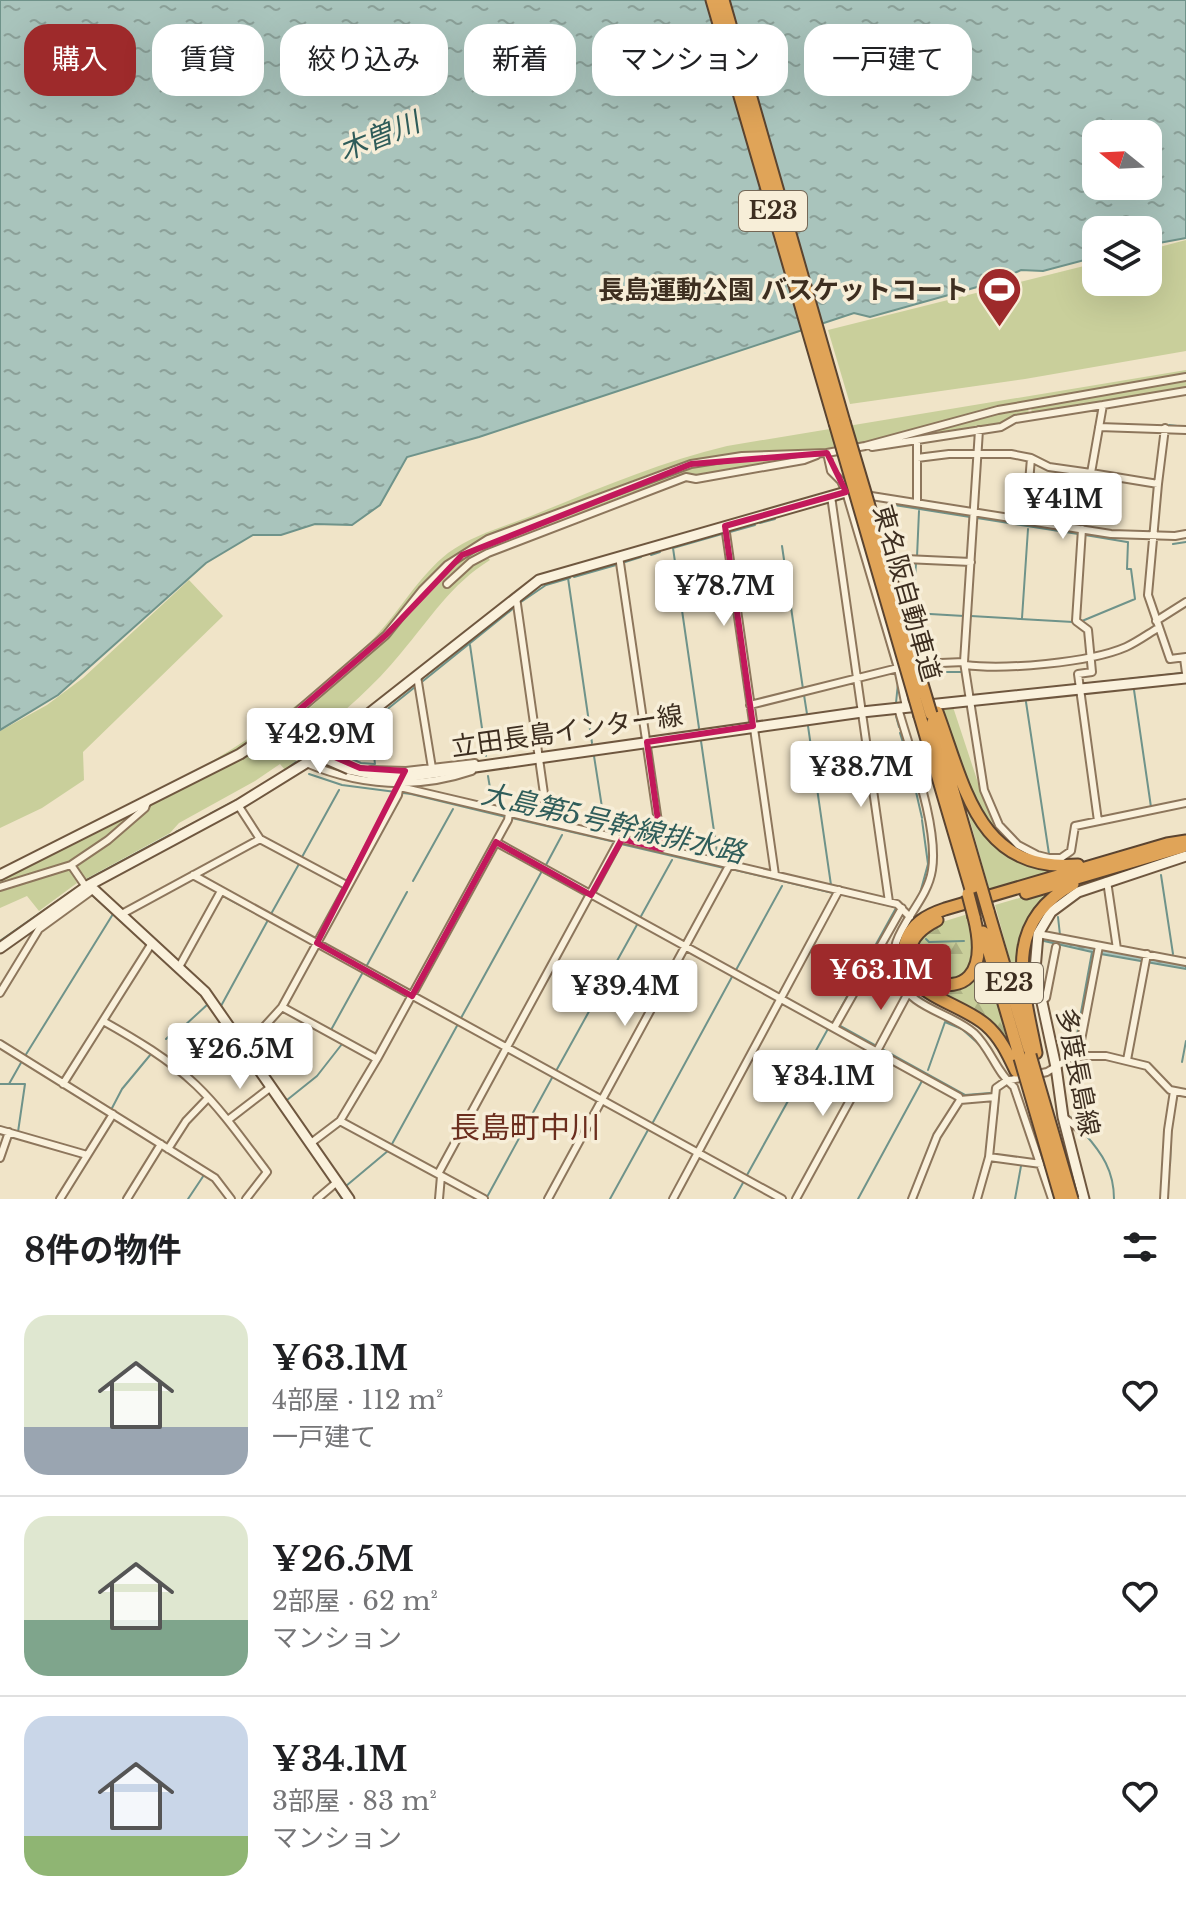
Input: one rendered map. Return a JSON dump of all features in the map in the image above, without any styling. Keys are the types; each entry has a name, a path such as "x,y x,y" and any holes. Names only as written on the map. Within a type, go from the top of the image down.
{"highway":[{"name":"東名阪自動車道","path":"712,0 929,714 937,775 974,892"},
{"name":"東名阪自動車道","path":"723,0 908,634 974,892"},
{"path":"929,714 981,821 996,840 1013,855 1033,863 1101,872"},
{"path":"974,892 980,915 976,964 970,974 960,981 934,984 915,967 912,952 918,934 929,924 954,914 1101,872 1186,843"},
{"path":"1029,1055 1022,977 1022,951 1027,930 1048,901 1067,887 1101,872"},
{"path":"1068,1198 1016,1071 1002,1045 986,1025 912,979 905,961 906,942 919,922 936,913 1101,872"},
{"name":"E23","path":"980,915 1029,1055 1068,1198"}],"main road":[{"path":"0,948 90,887 238,805 306,763 532,584 546,577 846,492"},
{"name":"立田長島インター線","path":"277,729 306,750 349,769 385,777 412,776 753,726 1186,676"},
{"path":"0,875 240,754 277,729"},
{"path":"1038,934 1051,912 1101,872 1186,856"},
{"path":"90,887 205,992 349,1199"},
{"name":"多度長島線","path":"1038,934 1035,970 1056,1067 1063,1117 1084,1199"}],"street":[{"path":"277,729 386,635 422,590 447,565 488,539 691,464 742,456 824,453 865,446 998,410 1186,377"},
{"path":"865,446 879,447 1001,427 1015,419 1186,391"},
{"path":"1091,473 1103,405"},
{"path":"1099,427 1186,430"},
{"path":"1165,428 1148,595 1170,659 1185,658 1186,676"},
{"path":"979,430 965,663 984,790 999,825 1011,839 1037,855 1061,858 1071,851 1075,826 1186,803"},
{"path":"917,441 917,503"},
{"path":"824,453 831,471 846,492 898,668 902,708 933,857 928,888 898,934 894,952 896,974 908,993 966,1027 985,1045 1006,1081 1014,1087 1052,1199"},
{"path":"447,584 471,562 488,553 686,477 696,479 804,460 824,453"},
{"path":"917,458 949,454 1011,454 1031,458 1049,467 1158,484"},
{"path":"1026,520 1031,458"},
{"path":"846,492 1111,534 1186,534"},
{"path":"831,496 889,902"},
{"path":"725,526 775,875"},
{"path":"1082,529 1076,621 1088,630 1092,672 1078,674 1098,821"},
{"path":"619,556 662,849"},
{"path":"865,557 971,562"},
{"path":"516,597 548,822"},
{"path":"750,705 926,663 965,663 990,668 1090,657 1125,647 1186,602"},
{"path":"417,676 432,768"},
{"path":"321,751 360,768 377,771 485,762 495,764"},
{"path":"306,763 356,780 509,816 548,822 729,868 775,875 838,893 889,902 910,917"},
{"path":"400,788 495,764"},
{"path":"245,1048 282,1007 400,788"},
{"path":"0,887 71,865 108,840 145,808 148,800"},
{"path":"238,805 260,839 348,886"},
{"path":"311,1143 340,1121 509,816"},
{"path":"120,915 260,839"},
{"path":"496,842 782,999 836,1025 960,1100"},
{"path":"439,1199 440,1175 619,842"},
{"path":"0,993 39,929 90,887 71,865"},
{"path":"548,1199 729,868"},
{"path":"1101,872 1117,949"},
{"path":"193,875 782,1199"},
{"path":"179,967 221,891"},
{"path":"673,1199 838,893"},
{"path":"836,1025 900,910"},
{"path":"1038,934 1098,949 1117,949 1147,958 1186,962"},
{"path":"63,1084 152,943"},
{"path":"1041,1000 1046,998 1056,947"},
{"path":"1078,1056 1098,949"},
{"path":"1127,1060 1147,958"},
{"path":"796,1199 908,993"},
{"path":"282,1007 377,1059"},
{"path":"103,1021 188,1078 228,1120 267,1172 246,1199"},
{"path":"0,1044 215,1178 231,1199"},
{"path":"977,1199 989,1157 996,1088 1006,1081 1047,1072 1078,1056 1106,1056 1147,1066 1170,1090 1186,1093"},
{"path":"228,1120 271,1087"},
{"path":"1165,1199 1168,1130 1174,1091"},
{"path":"960,1100 995,1097"},
{"path":"127,1199 164,1146 208,1098"},
{"path":"912,1199 937,1136 960,1100"},
{"path":"60,1199 113,1114"},
{"path":"1063,1117 1084,1132"},
{"path":"340,1121 484,1199"},
{"path":"0,1130 87,1155"},
{"path":"0,1158 9,1132"},
{"path":"989,1157 1042,1168 1075,1162"},
{"path":"317,1199 337,1182"}],"highlighted area":[{"path":"827,453 846,492 725,526 753,726 647,742 662,849 622,839 591,895 496,842 412,996 317,943 405,771 360,768 321,751 316,755 277,729 386,635 462,555 691,464"}],"green space":[{"path":"1186,240 1186,351 1025,379 850,404 828,330 1082,266 1082,296 1162,296 1162,246"},
{"path":"1186,370 1186,373 998,406 867,443 823,450 744,452 661,470 486,536 433,573 384,633 337,673 376,636 419,582 448,553 488,532 652,468 727,446"},
{"path":"1186,380 1186,389 1032,414 1031,407"},
{"path":"1028,407 1029,415 1000,425 885,444 976,418"},
{"path":"806,456 697,477 685,475 469,561 443,585 446,587 460,572 487,556 490,560 452,591 370,687 312,738 319,746 314,749 291,734 292,724 388,637 448,567 481,547 692,468 741,460"},
{"path":"189,580 223,616 83,752 84,780 42,808 0,828 0,731 47,705 83,678"},
{"path":"330,679 288,715 235,752 191,774 240,744"},
{"path":"953,707 985,804 996,826 1017,852 990,827 962,767 943,708"},
{"path":"281,740 296,761 285,770 280,764 179,823 170,833 84,880 76,864 153,802 245,758 266,743"},
{"path":"956,771 984,827 1005,852 1040,866 1065,870 990,892"},
{"path":"140,809 108,838 70,864 0,885 0,880"},
{"path":"70,869 77,883 39,911 27,896 0,908 0,889"},
{"path":"1057,887 1042,902 1019,982 1016,982 995,905"},
{"path":"968,914 974,950 969,965 956,980 931,979 917,960 920,938 942,922"},
{"path":"983,952 1010,1044 932,991 934,988 952,989 967,982 977,970"}],"water":[{"name":"木曽川","path":"0,0 1186,0 1186,238 1162,242 1162,216 1082,216 1082,261 1043,271 1021,270 995,282 870,317 854,313 479,437 407,457 380,505 352,525 315,524 281,535 253,535 206,563 58,695 0,730"},
{"path":"1045,938 1186,965 1186,969 1095,953 1077,1051 1074,1051 1092,952 1044,941"}],"waterway":[{"path":"1169,425 1186,427"},
{"path":"888,504 970,517"},
{"path":"917,557 919,511"},
{"path":"850,514 893,664"},
{"path":"977,518 1078,534"},
{"path":"760,523 775,519"},
{"path":"730,532 755,525"},
{"path":"1022,618 1028,529"},
{"path":"673,548 722,534"},
{"path":"1085,535 1127,542"},
{"path":"1082,621 1135,599 1131,569 1127,569 1128,542"},
{"path":"1173,544 1186,542"},
{"path":"782,546 803,689"},
{"path":"673,548 699,728"},
{"path":"651,555 660,552"},
{"path":"625,562 641,557"},
{"path":"912,626 916,563"},
{"path":"574,577 616,565"},
{"path":"568,578 592,743"},
{"path":"521,602 546,585 570,578"},
{"path":"423,681 515,607"},
{"path":"913,613 964,616"},
{"path":"971,616 1073,622"},
{"path":"470,645 486,756"},
{"path":"932,672 962,672"},
{"path":"895,673 898,683 896,703"},
{"path":"1082,684 1183,673"},
{"path":"1044,688 1075,685"},
{"path":"344,745 343,755 361,763 375,764 370,723 415,687"},
{"path":"974,696 1037,689"},
{"path":"1134,690 1151,807"},
{"path":"804,695 807,714"},
{"path":"1026,702 1049,854 1061,854"},
{"path":"896,716 899,727"},
{"path":"808,726 831,885"},
{"path":"900,733 911,768"},
{"path":"701,741 718,859"},
{"path":"594,756 606,833"},
{"path":"279,775 296,762"},
{"path":"911,770 922,818"},
{"name":"大島第5号幹線排水路","path":"309,774 342,785 411,794 506,817"},
{"path":"488,776 493,806"},
{"path":"302,857 339,790"},
{"path":"210,814 233,802"},
{"path":"413,881 453,809"},
{"path":"176,832 204,818"},
{"name":"大島第5号幹線排水路","path":"512,818 615,842"},
{"path":"1070,837 1073,824 1094,819"},
{"path":"919,897 928,864 922,820"},
{"path":"87,880 170,835"},
{"path":"546,865 562,835"},
{"name":"大島第5号幹線排水路","path":"621,844 724,868"},
{"path":"200,876 229,859"},
{"path":"640,918 672,860"},
{"path":"271,914 299,864"},
{"name":"大島第5号幹線排水路","path":"731,869 833,893"},
{"path":"461,1018 542,871"},
{"path":"1161,875 1173,954"},
{"path":"192,878 218,892"},
{"path":"0,941 80,885"},
{"path":"736,970 782,886"},
{"path":"366,967 407,892"},
{"name":"大島第5号幹線排水路","path":"840,894 895,907 905,918"},
{"path":"92,895 146,944"},
{"path":"223,896 313,944"},
{"path":"896,908 833,1022 965,1095 990,1093"},
{"path":"25,1056 113,914"},
{"path":"1058,917 1060,935"},
{"path":"221,1006 268,920"},
{"path":"556,1071 638,923"},
{"name":"大島第5号幹線排水路","path":"926,939 929,942 964,941"},
{"path":"318,947 408,997"},
{"path":"331,1030 363,972"},
{"path":"652,1124 733,975"},
{"path":"201,995 207,1003"},
{"path":"166,1039 208,1004"},
{"path":"213,1012 218,1018"},
{"path":"221,1022 223,1026"},
{"path":"928,1070 945,1022 962,1029 981,1046"},
{"path":"392,1144 458,1024"},
{"path":"747,1175 829,1027"},
{"path":"226,1030 239,1049"},
{"path":"287,1100 317,1076 342,1044 328,1036"},
{"path":"1182,1062 1186,1041"},
{"path":"242,1053 253,1068"},
{"path":"111,1110 122,1089 151,1054"},
{"path":"0,1084 9,1084 22,1061"},
{"path":"1069,1079 1072,1061"},
{"path":"487,1197 553,1076"},
{"path":"858,1199 922,1081"},
{"path":"9,1084 25,1084 18,1132"},
{"path":"997,1116 999,1093"},
{"path":"1174,1111 1177,1096"},
{"path":"273,1098 304,1143"},
{"path":"1069,1116 1073,1119"},
{"path":"64,1199 113,1120"},
{"path":"994,1137 996,1121"},
{"path":"610,1199 648,1130"},
{"path":"1170,1165 1171,1130"},
{"path":"1084,1133 1106,1163 1114,1199"},
{"path":"307,1147 332,1183"},
{"path":"346,1186 389,1150"},
{"path":"1015,1199 1021,1166"},
{"path":"188,1199 204,1175"},
{"path":"1167,1191 1169,1175"},
{"path":"916,1199 924,1178"},
{"path":"734,1199 744,1181"},
{"path":"335,1188 342,1199"}],"place":[{"name":"長島運動公園 バスケットコート","path":"1000,329"}],"district":[{"name":"長島町中川","path":"525,1128"}]}
